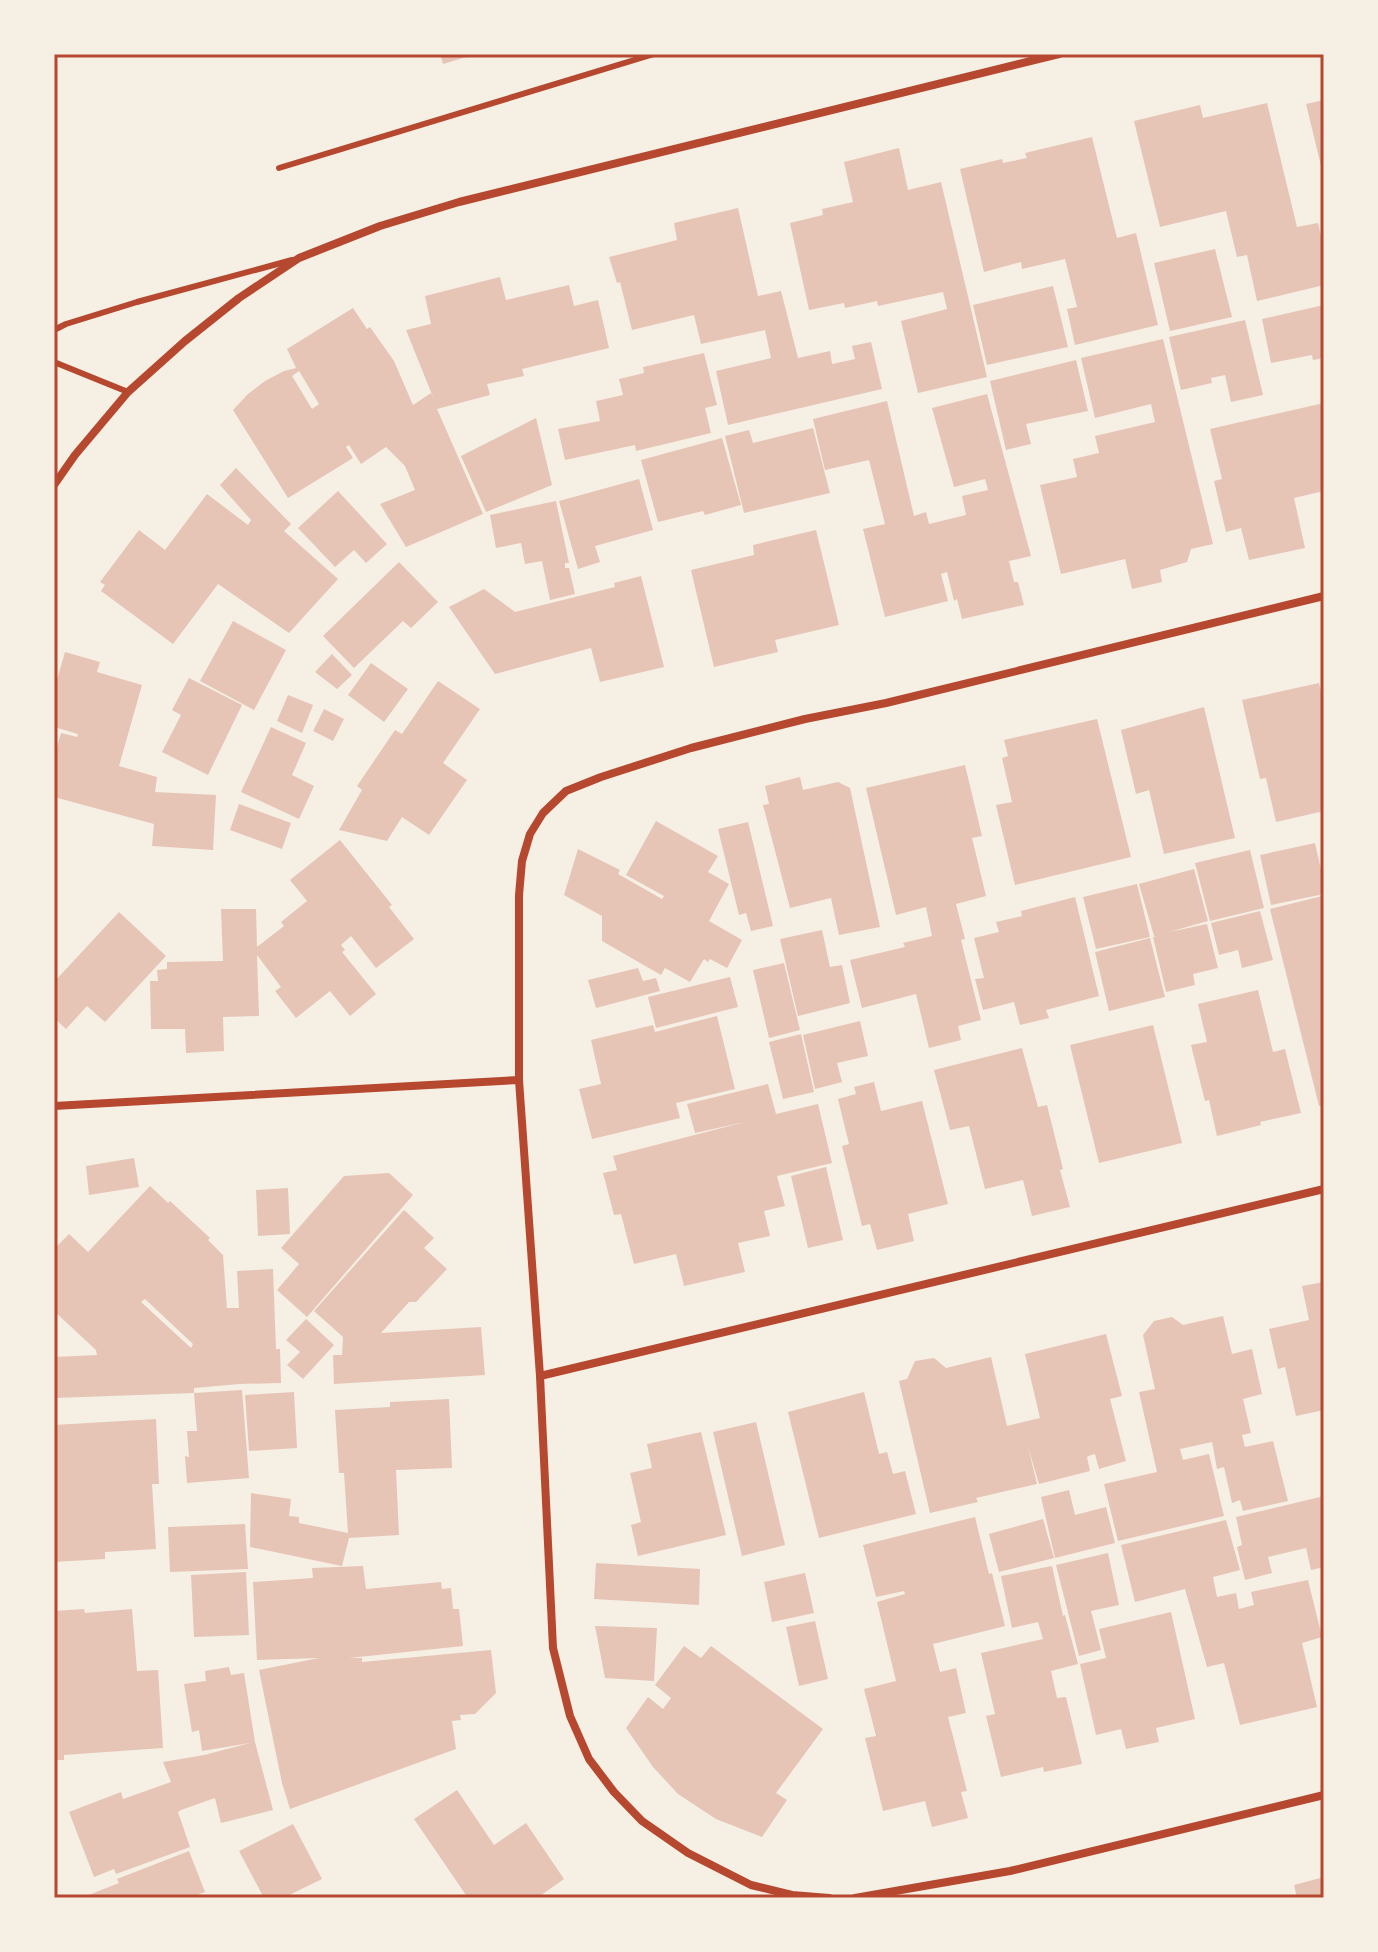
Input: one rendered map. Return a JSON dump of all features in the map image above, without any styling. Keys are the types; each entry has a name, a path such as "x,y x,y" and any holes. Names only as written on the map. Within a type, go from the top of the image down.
{"street":[{"path":"54,485 128,392 239,298 299,258 380,226 459,202 1059,54"},
{"path":"829,1898 792,1895 751,1885 688,1853 642,1821 614,1792 589,1759 570,1716 553,1648 540,1376 519,1080 519,895 522,861 530,834 543,813 566,791 691,748 1324,596"},
{"path":"54,1106 519,1080"},
{"path":"540,1376 1324,1189"},
{"path":"855,1898 1010,1871 1324,1795"}],"lane":[{"path":"279,168 654,54"},
{"path":"54,330 137,302 299,258"},
{"path":"54,362 128,392"}],"building":[{"path":"440,54 473,54 473,55 443,64"},
{"path":"1324,100 1324,174 1323,174 1306,104"},
{"path":"1267,103 1297,227 1318,223 1324,249 1324,285 1257,301 1247,255 1237,257 1226,211 1160,227 1134,121 1200,105 1203,118"},
{"path":"1092,137 1117,238 1136,233 1158,325 1075,345 1067,309 1077,307 1065,259 1022,269 1021,262 984,272 960,169 1002,159 1003,163 1027,158 1025,153"},
{"path":"899,148 908,190 941,182 987,377 918,393 901,321 947,309 943,292 878,306 877,301 845,308 844,303 809,310 790,223 823,215 822,209 853,202 844,162"},
{"path":"738,208 758,296 781,291 798,358 830,351 832,364 855,359 852,346 871,342 882,389 728,425 716,371 771,358 765,330 701,344 694,315 632,330 620,282 617,283 609,257 677,240 674,223"},
{"path":"1215,249 1232,317 1170,331 1154,263"},
{"path":"500,277 506,300 569,285 574,306 598,300 609,348 522,369 524,376 487,384 490,395 437,409 483,514 406,547 380,504 415,490 405,466 386,447 361,464 349,445 346,447 353,458 288,498 233,410 265,381 296,368 287,349 353,308 394,361 413,405 431,393 435,402 406,330 431,324 425,296","holes":["299,371 319,404 312,409 292,376"]},
{"path":"1053,286 1068,347 987,365 973,305"},
{"path":"1324,305 1324,358 1313,360 1312,355 1271,363 1262,319"},
{"path":"1245,320 1263,395 1231,402 1225,375 1211,378 1212,383 1181,390 1169,337"},
{"path":"1163,339 1213,544 1191,549 1187,562 1160,570 1162,582 1132,589 1125,559 1061,574 1040,485 1077,477 1073,459 1099,453 1095,436 1155,422 1151,404 1095,418 1081,358"},
{"path":"704,353 717,405 705,408 711,433 636,451 635,445 565,460 558,429 600,421 596,401 623,395 619,379 644,373 643,367"},
{"path":"1076,360 1088,411 1026,424 1031,444 1006,450 990,381"},
{"path":"987,394 1031,556 1009,561 1024,605 962,619 947,572 941,574 948,601 885,617 863,529 885,524 869,460 825,470 813,419 887,401 914,516 926,512 929,524 966,515 962,496 988,490 985,479 954,487 932,408"},
{"path":"1324,403 1324,491 1294,498 1305,548 1249,560 1241,528 1226,532 1214,481 1222,479 1210,429"},
{"path":"536,418 552,485 486,512 461,456"},
{"path":"813,428 830,493 744,513 725,436 749,430 753,443"},
{"path":"722,438 741,505 705,515 703,511 658,522 641,460"},
{"path":"236,468 291,524 284,531 338,579 289,633 218,584 173,644 101,591 105,585 100,582 139,530 165,550 207,494 248,525 251,520 220,485"},
{"path":"639,479 653,530 595,546 600,562 578,569 559,501"},
{"path":"338,491 387,544 366,563 354,550 335,567 298,528"},
{"path":"556,501 569,563 565,563 565,568 569,568 575,594 550,600 542,561 525,564 521,543 496,548 490,515"},
{"path":"816,530 839,625 775,640 778,652 714,667 691,570 754,555 753,545"},
{"path":"399,562 438,602 411,628 403,621 354,668 323,636"},
{"path":"641,576 664,667 600,682 591,648 495,674 449,607 484,589 515,612 615,587 614,583"},
{"path":"233,621 286,650 254,710 200,681"},
{"path":"65,652 100,662 97,672 142,685 119,766 157,777 155,792 216,795 213,850 152,846 154,824 54,797 54,757 61,733 77,737 78,734 54,727 54,690"},
{"path":"332,654 352,675 337,689 315,672"},
{"path":"371,663 408,689 384,722 348,695"},
{"path":"189,678 242,705 208,775 162,752 181,715 172,710"},
{"path":"438,681 480,709 443,763 467,780 429,835 402,817 387,841 339,830 362,790 357,786 395,730 402,734"},
{"path":"1319,683 1324,703 1324,811 1276,822 1266,778 1260,779 1242,700"},
{"path":"288,695 313,705 302,733 277,721"},
{"path":"1204,707 1235,838 1164,854 1149,790 1136,794 1121,730"},
{"path":"324,709 344,719 333,741 313,731"},
{"path":"1097,719 1131,857 1015,885 996,805 1012,802 1002,758 1008,756 1004,740"},
{"path":"271,727 306,743 292,775 314,786 299,819 241,792"},
{"path":"965,765 982,836 972,838 986,896 956,904 965,939 961,940 981,1020 958,1026 961,1040 929,1048 916,994 862,1008 850,960 905,947 903,943 932,936 926,907 896,915 866,788"},
{"path":"800,777 803,790 838,782 850,788 880,927 839,935 831,898 790,908 763,805 769,804 765,786"},
{"path":"239,804 291,823 282,849 230,830"},
{"path":"656,821 718,856 708,872 729,884 709,921 742,940 727,968 704,959 690,982 665,968 661,975 602,941 602,916 564,895 578,849 620,870 618,874 662,899 664,896 626,875"},
{"path":"748,822 773,926 751,931 746,913 739,915 718,829"},
{"path":"340,840 392,905 389,907 414,939 376,968 351,936 341,945 345,950 342,952 376,994 350,1016 330,991 296,1018 275,991 281,987 257,955 259,1016 223,1017 224,1051 186,1053 185,1029 151,1029 150,981 158,981 157,970 167,969 167,962 223,961 221,909 256,909 257,947 284,926 281,922 307,901 290,880"},
{"path":"1315,843 1324,894 1271,905 1260,855"},
{"path":"1250,850 1264,908 1210,921 1195,863"},
{"path":"1194,869 1208,921 1169,932 1207,924 1218,968 1193,974 1195,985 1166,992 1153,937 1156,936 1139,884"},
{"path":"1137,884 1150,937 1096,949 1083,897"},
{"path":"1322,896 1324,1105 1319,1106 1270,909"},
{"path":"1075,897 1099,996 1046,1010 1049,1018 1020,1025 1014,1002 983,1010 975,979 984,978 974,938 999,932 996,922 1022,916 1021,911"},
{"path":"1260,911 1273,960 1242,968 1238,950 1219,955 1211,923"},
{"path":"119,912 166,956 105,1022 87,1006 66,1029 54,1018 54,982"},
{"path":"822,930 830,967 842,965 850,1003 798,1016 780,939"},
{"path":"1150,938 1165,997 1109,1011 1095,952"},
{"path":"784,963 800,1030 769,1038 753,970"},
{"path":"638,968 643,981 656,978 660,991 596,1008 588,980"},
{"path":"730,977 738,1007 656,1028 648,997"},
{"path":"1258,990 1273,1052 1285,1049 1301,1113 1217,1136 1191,1045 1207,1042 1198,1004"},
{"path":"717,1016 735,1089 676,1103 680,1118 592,1139 579,1089 601,1084 591,1040 653,1025 655,1032"},
{"path":"860,1021 868,1056 837,1063 842,1082 815,1089 803,1035"},
{"path":"1153,1025 1182,1143 1099,1163 1070,1045"},
{"path":"801,1034 814,1092 783,1099 769,1042"},
{"path":"1022,1048 1038,1107 1047,1105 1070,1207 1032,1216 1023,1180 985,1189 969,1126 950,1130 934,1070"},
{"path":"874,1082 881,1111 922,1101 948,1204 908,1214 914,1241 877,1250 870,1224 862,1226 842,1146 849,1144 838,1099 856,1094 854,1087"},
{"path":"768,1084 776,1114 818,1104 832,1163 777,1176 785,1206 764,1211 770,1236 738,1243 745,1272 684,1286 676,1254 634,1264 621,1214 614,1215 603,1173 617,1170 613,1156 745,1122 695,1133 687,1104"},
{"path":"134,1158 139,1187 89,1195 86,1166"},
{"path":"826,1167 843,1240 808,1248 791,1176"},
{"path":"389,1173 413,1195 307,1317 277,1290 299,1264 281,1248 344,1176"},
{"path":"150,1186 210,1238 208,1240 223,1255 227,1308 239,1308 237,1271 273,1269 276,1349 280,1349 281,1383 194,1388 194,1393 54,1398 54,1357 97,1355 96,1350 54,1311 54,1249 69,1234 88,1252","holes":["145,1299 193,1344 191,1348 141,1302"]},
{"path":"288,1188 290,1234 258,1236 256,1190"},
{"path":"404,1210 434,1238 424,1248 447,1269 416,1302 409,1302 381,1333 481,1327 485,1375 334,1384 333,1355 342,1355 343,1337 314,1311"},
{"path":"1324,1282 1324,1410 1296,1416 1285,1367 1278,1369 1269,1329 1309,1320 1302,1286"},
{"path":"1223,1316 1232,1354 1252,1349 1262,1394 1243,1399 1251,1433 1242,1435 1245,1447 1273,1441 1288,1501 1243,1511 1240,1500 1232,1503 1224,1467 1217,1469 1212,1442 1180,1449 1183,1460 1209,1454 1224,1516 1118,1541 1104,1484 1157,1472 1139,1392 1155,1389 1143,1335 1154,1321 1172,1317 1183,1325"},
{"path":"306,1319 334,1345 303,1379 287,1365 300,1352 286,1340"},
{"path":"1106,1334 1122,1396 1110,1399 1126,1461 1099,1469 1095,1454 1091,1455 1087,1457 1090,1471 1039,1484 1028,1447 1037,1484 976,1498 978,1502 930,1513 899,1381 907,1379 915,1361 934,1358 946,1368 991,1357 1007,1426 1040,1418 1025,1354"},
{"path":"242,1390 249,1478 187,1483 187,1431 197,1431 194,1393"},
{"path":"294,1392 297,1448 249,1451 245,1395"},
{"path":"864,1392 879,1454 887,1452 893,1474 905,1471 916,1514 819,1538 788,1412"},
{"path":"449,1399 452,1468 396,1470 399,1535 349,1538 342,1566 250,1547 251,1493 291,1499 289,1516 299,1517 299,1523 348,1533 344,1473 339,1473 335,1410 390,1407 390,1402"},
{"path":"156,1419 159,1484 152,1484 156,1549 105,1552 105,1559 54,1562 54,1425"},
{"path":"756,1422 785,1545 742,1556 713,1432"},
{"path":"701,1432 726,1535 638,1556 631,1525 641,1522 630,1473 652,1468 647,1444"},
{"path":"1069,1490 1075,1515 1106,1507 1115,1543 1055,1558 1041,1497"},
{"path":"1324,1496 1324,1567 1311,1570 1306,1548 1268,1557 1272,1573 1245,1580 1237,1547 1242,1545 1236,1517"},
{"path":"975,1517 1005,1626 933,1644 940,1672 956,1668 966,1713 948,1717 967,1791 961,1792 968,1818 932,1827 925,1801 883,1811 865,1738 876,1736 864,1689 896,1681 877,1602 905,1594 904,1591 876,1597 863,1545"},
{"path":"1043,1519 1054,1558 999,1572 989,1534"},
{"path":"1226,1520 1240,1570 1213,1577 1217,1597 1236,1593 1239,1609 1254,1605 1251,1592 1308,1580 1322,1637 1302,1643 1317,1707 1240,1725 1224,1663 1207,1667 1185,1589 1135,1602 1121,1545"},
{"path":"245,1524 248,1569 170,1572 168,1527"},
{"path":"1108,1553 1119,1605 1091,1611 1101,1650 1079,1656 1056,1565"},
{"path":"596,1563 700,1569 699,1605 594,1599"},
{"path":"363,1566 366,1589 441,1582 442,1589 451,1588 453,1609 459,1609 463,1646 349,1658 362,1658 362,1662 491,1650 496,1693 475,1714 460,1715 461,1720 452,1721 456,1749 290,1809 259,1670 319,1658 257,1660 253,1582 313,1578 312,1568"},
{"path":"1052,1566 1078,1664 1051,1671 1057,1698 1066,1697 1082,1764 1044,1772 1043,1767 1001,1777 986,1716 995,1714 981,1653 1043,1639 1038,1622 1012,1628 1001,1576"},
{"path":"246,1572 249,1635 194,1637 191,1575"},
{"path":"805,1573 814,1613 772,1622 764,1582"},
{"path":"84,1609 85,1613 132,1609 137,1671 158,1670 163,1748 64,1755 64,1760 54,1760 54,1611"},
{"path":"1171,1612 1195,1719 1156,1728 1159,1742 1126,1749 1121,1729 1096,1735 1080,1664 1106,1658 1099,1629"},
{"path":"815,1621 828,1679 799,1686 786,1627"},
{"path":"595,1626 657,1628 654,1681 605,1678"},
{"path":"684,1646 701,1658 711,1646 823,1729 776,1793 787,1800 762,1837 716,1819 678,1794 653,1767 626,1728 648,1697 663,1709 671,1698 655,1685"},
{"path":"229,1667 231,1675 244,1673 255,1742 273,1810 221,1823 215,1798 181,1810 178,1812 190,1847 116,1874 114,1869 94,1877 69,1812 121,1792 123,1799 171,1782 163,1762 250,1743 202,1751 199,1730 192,1732 184,1684 206,1681 205,1671"},
{"path":"457,1790 494,1845 526,1823 564,1879 537,1898 468,1898 414,1819"},
{"path":"293,1824 322,1879 283,1898 264,1898 239,1851"},
{"path":"189,1851 205,1892 199,1894 201,1898 81,1898 119,1883 117,1879"},
{"path":"1324,1877 1324,1898 1297,1898 1294,1885"}]}
